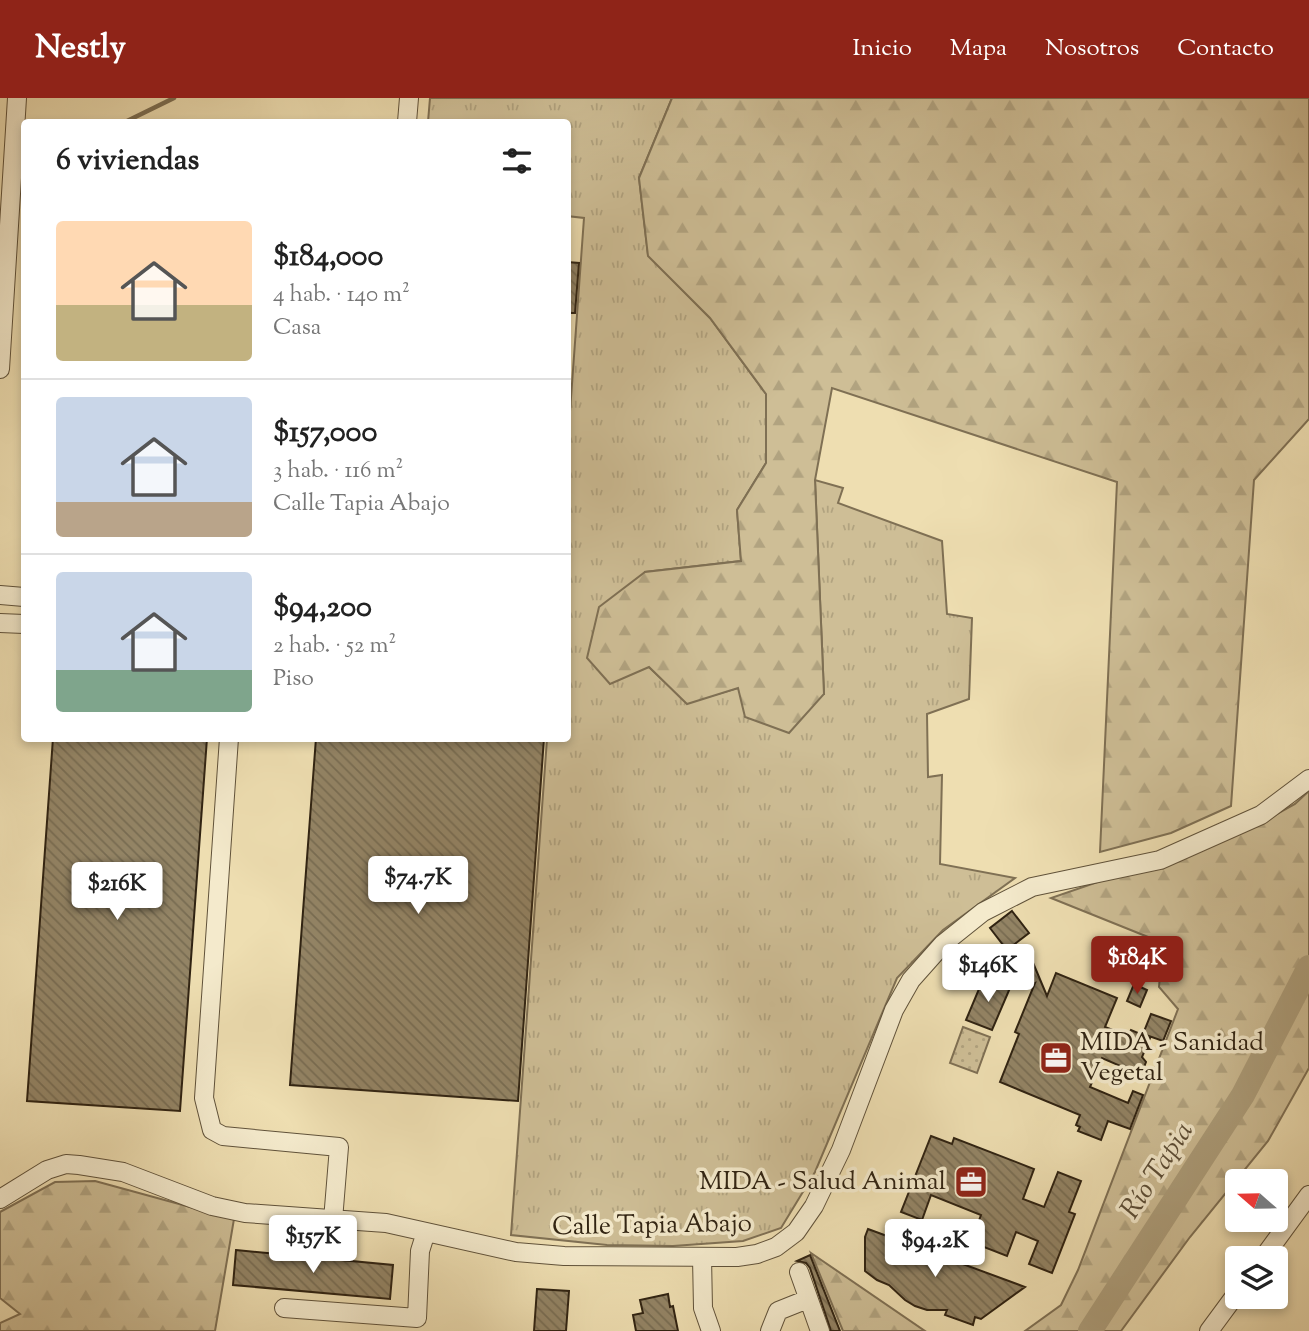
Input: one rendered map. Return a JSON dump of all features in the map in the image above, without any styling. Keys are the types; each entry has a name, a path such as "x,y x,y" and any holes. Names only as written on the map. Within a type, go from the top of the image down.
{"street":[{"path":"0,369 18,98"},
{"path":"407,119 409,98"},
{"path":"0,596 21,597"},
{"path":"0,622 21,624"},
{"path":"229,742 204,1098 212,1130 223,1136 339,1147 333,1220"},
{"name":"Calle Tapia Abajo","path":"0,1199 47,1170 65,1164 79,1165 123,1172 223,1208 245,1213 386,1223 516,1252 564,1256 737,1257 757,1254 776,1247 796,1232 814,1206 841,1150 894,1010 911,981 943,944 983,912 1032,887 1160,860 1261,815 1309,779"},
{"path":"1272,1246 1309,1195"},
{"path":"284,1308 417,1318 420,1251 426,1232"},
{"path":"702,1257 703,1308 711,1331"},
{"path":"799,1272 820,1331"},
{"path":"769,1331 778,1311 808,1299"},
{"path":"1209,1331 1225,1309"}],"green space":[{"path":"430,98 672,98 639,178 648,255 710,318 766,394 766,463 737,510 741,561 645,572 649,667 687,703 738,688 824,694 815,480 843,488 838,503 942,541 947,614 972,618 969,699 927,714 928,777 942,775 940,864 1015,878 943,930 897,978 815,1172 781,1228 743,1241 673,1246 607,1245 511,1235 547,742 571,742 571,398 584,218 571,216 571,119 428,119"},
{"path":"672,98 1309,98 1309,419 1254,480 1231,806 1171,833 1100,852 1117,482 832,388 815,480 824,694 789,733 745,717 738,688 687,704 649,667 610,684 587,658 599,607 645,572 741,561 737,510 766,463 766,394 710,318 648,256 639,178"},
{"path":"1309,791 1309,1068 1268,1141 1245,1169 1225,1169 1225,1194 1121,1331 1025,1331 1061,1305 1078,1270 1178,1009 1159,987 1163,943 1051,898 1246,831 1295,804"},
{"path":"963,1027 990,1037 977,1073 950,1063"},
{"path":"95,1181 234,1219 215,1331 0,1331 0,1323 20,1314 0,1298 0,1212 55,1182"},
{"path":"811,1253 925,1331 843,1331"}],"building":[{"path":"571,262 579,263 575,313 571,313"},
{"path":"53,742 207,742 180,1111 27,1101"},
{"path":"316,742 544,742 518,1101 290,1085"},
{"path":"1012,911 1029,933 1007,950 990,928"},
{"path":"1031,958 1047,996 1056,973 1117,998 1105,1027 1128,1036 1131,1030 1150,1038 1142,1057 1146,1062 1141,1075 1102,1058 1090,1087 1128,1103 1133,1091 1143,1095 1130,1129 1108,1121 1101,1140 1078,1131 1080,1127 1076,1125 1080,1115 1000,1082 1019,1034 1015,1032 1035,983 1022,988 1012,966"},
{"path":"984,977 1010,988 992,1030 966,1020"},
{"path":"1134,984 1147,990 1140,1007 1127,1001"},
{"path":"1151,1014 1171,1021 1163,1041 1143,1034"},
{"name":"MIDA - Salud Animal","path":"931,1136 952,1144 954,1138 1034,1169 1023,1199 1044,1207 1058,1172 1081,1181 1069,1212 1075,1214 1052,1273 1029,1264 1038,1241 1016,1232 1007,1256 971,1242 981,1215 931,1195 922,1220 901,1212"},
{"path":"868,1229 1025,1287 981,1319 975,1317 973,1325 945,1315 947,1310 927,1310 915,1306 889,1285 865,1271 865,1237"},
{"path":"236,1250 393,1265 390,1299 233,1285"},
{"path":"810,1255 840,1331 831,1331 810,1268 806,1263 797,1261"},
{"path":"537,1289 569,1291 566,1331 534,1331"},
{"path":"668,1294 678,1331 636,1331 633,1315 643,1313 640,1300"}],"waterway":[{"path":"131,119 174,98"},
{"name":"Río Tapia","path":"1090,1331 1243,1095 1309,967"}],"place":[{"name":"MIDA - Sanidad Vegetal","path":"1056,1058"},
{"name":"MIDA - Salud Animal","path":"971,1182"}]}
